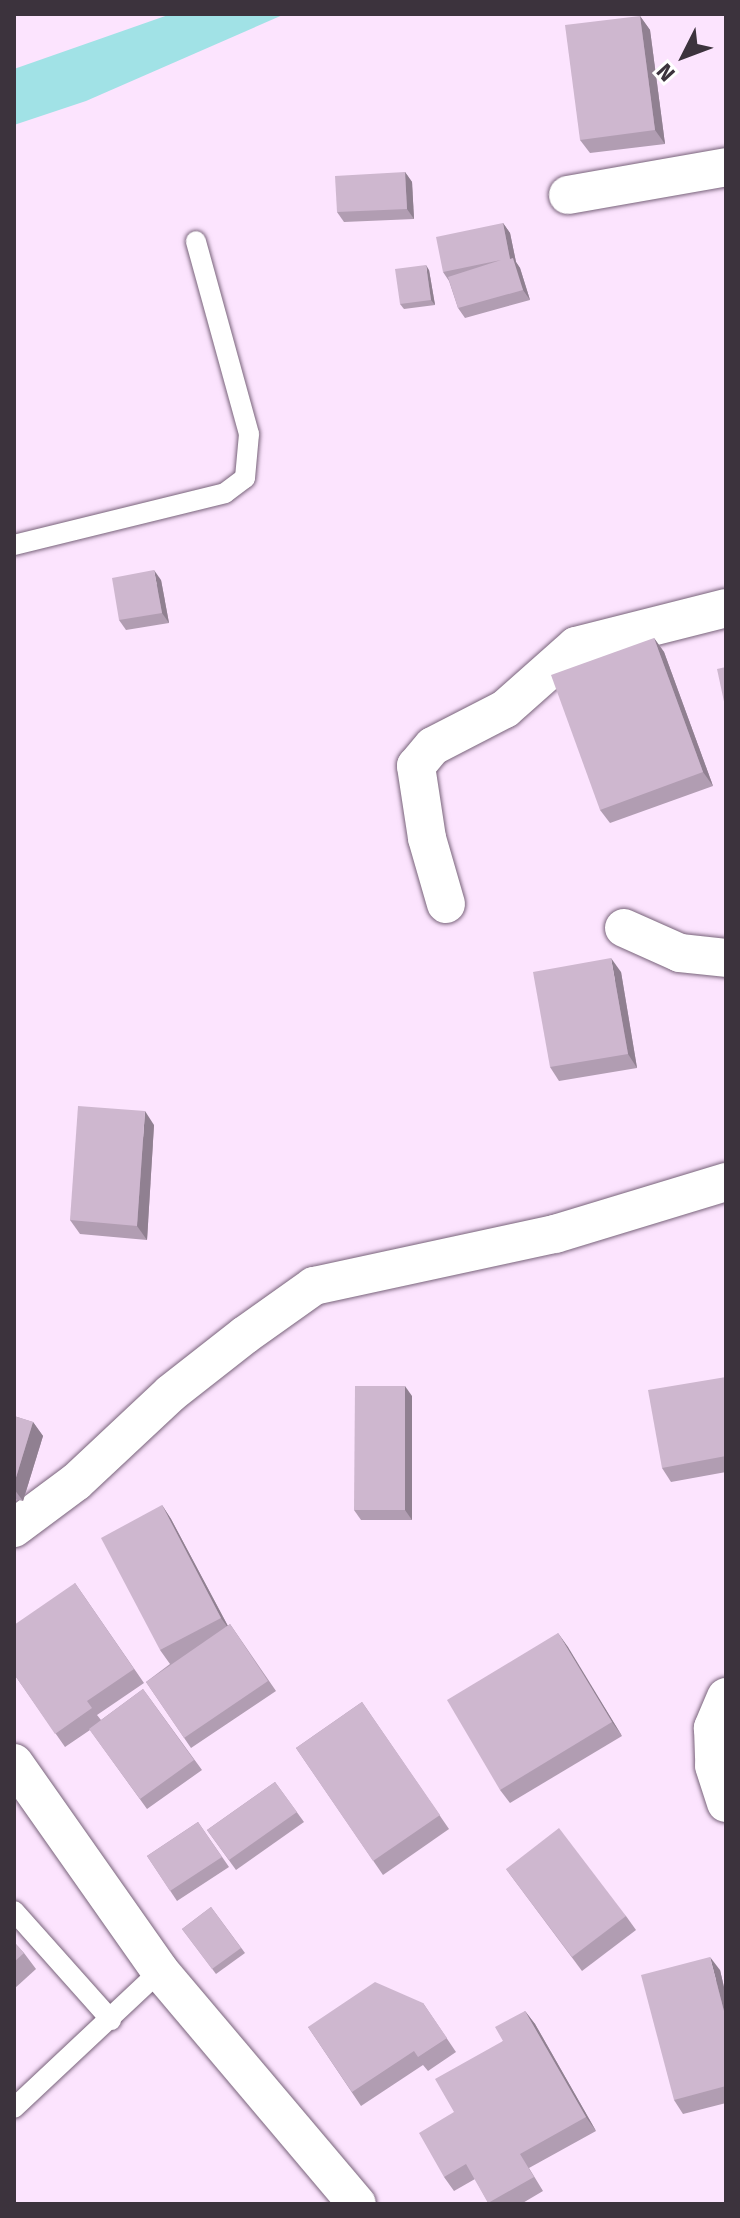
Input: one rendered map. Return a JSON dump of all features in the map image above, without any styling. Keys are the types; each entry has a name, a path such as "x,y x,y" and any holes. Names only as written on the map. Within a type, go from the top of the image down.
{"street":[{"path":"568,195 726,167"},
{"path":"446,904 427,838 416,766 433,746 505,709 576,646 726,608"},
{"path":"624,928 680,953 726,958"},
{"path":"14,1528 76,1482 171,1393 314,1286 555,1234 726,1182"},
{"path":"726,1697 713,1728 714,1766 726,1803"},
{"path":"14,1763 160,1971 357,2204"}],"lane":[{"path":"14,545 225,493 245,478 249,434 196,241"},
{"path":"14,1911 111,2020"},
{"path":"14,2108 160,1971"}],"shaded area":[{"path":"171,14 285,14 86,101 14,125 14,69"}],"building":[{"path":"640,16 655,130 580,140 565,25"},
{"path":"405,172 407,209 337,212 335,176"},
{"path":"503,223 510,259 513,258 523,290 458,308 448,277 501,260 443,272 436,237"},
{"path":"426,265 431,300 400,304 395,269"},
{"path":"154,570 162,613 119,620 112,578"},
{"path":"654,638 703,772 600,810 551,675"},
{"path":"726,667 726,711 717,669"},
{"path":"611,958 628,1054 550,1067 533,972"},
{"path":"78,1106 145,1111 137,1226 70,1220"},
{"path":"726,1377 726,1456 662,1468 648,1390"},
{"path":"355,1386 405,1386 405,1510 354,1510"},
{"path":"14,1416 33,1422 14,1484"},
{"path":"162,1505 221,1618 160,1650 101,1538"},
{"path":"75,1583 134,1669 87,1701 92,1708 55,1734 14,1674 14,1625"},
{"path":"230,1624 268,1681 184,1738 146,1682"},
{"path":"558,1633 612,1722 500,1790 447,1700"},
{"path":"143,1689 194,1760 140,1799 89,1729"},
{"path":"362,1702 440,1815 373,1861 296,1748"},
{"path":"275,1782 297,1812 229,1860 207,1830"},
{"path":"198,1822 222,1857 170,1891 147,1856"},
{"path":"559,1828 626,1916 572,1957 506,1869"},
{"path":"211,1907 241,1948 212,1969 182,1929"},
{"path":"14,1942 24,1953 14,1962"},
{"path":"710,1957 726,2019 726,2086 674,2100 641,1975"},
{"path":"375,1982 423,2003 447,2038 418,2057 414,2051 352,2092 308,2027"},
{"path":"525,2011 586,2117 520,2154 534,2177 488,2203 466,2164 444,2177 419,2133 454,2112 435,2079 503,2041 495,2027"}]}
